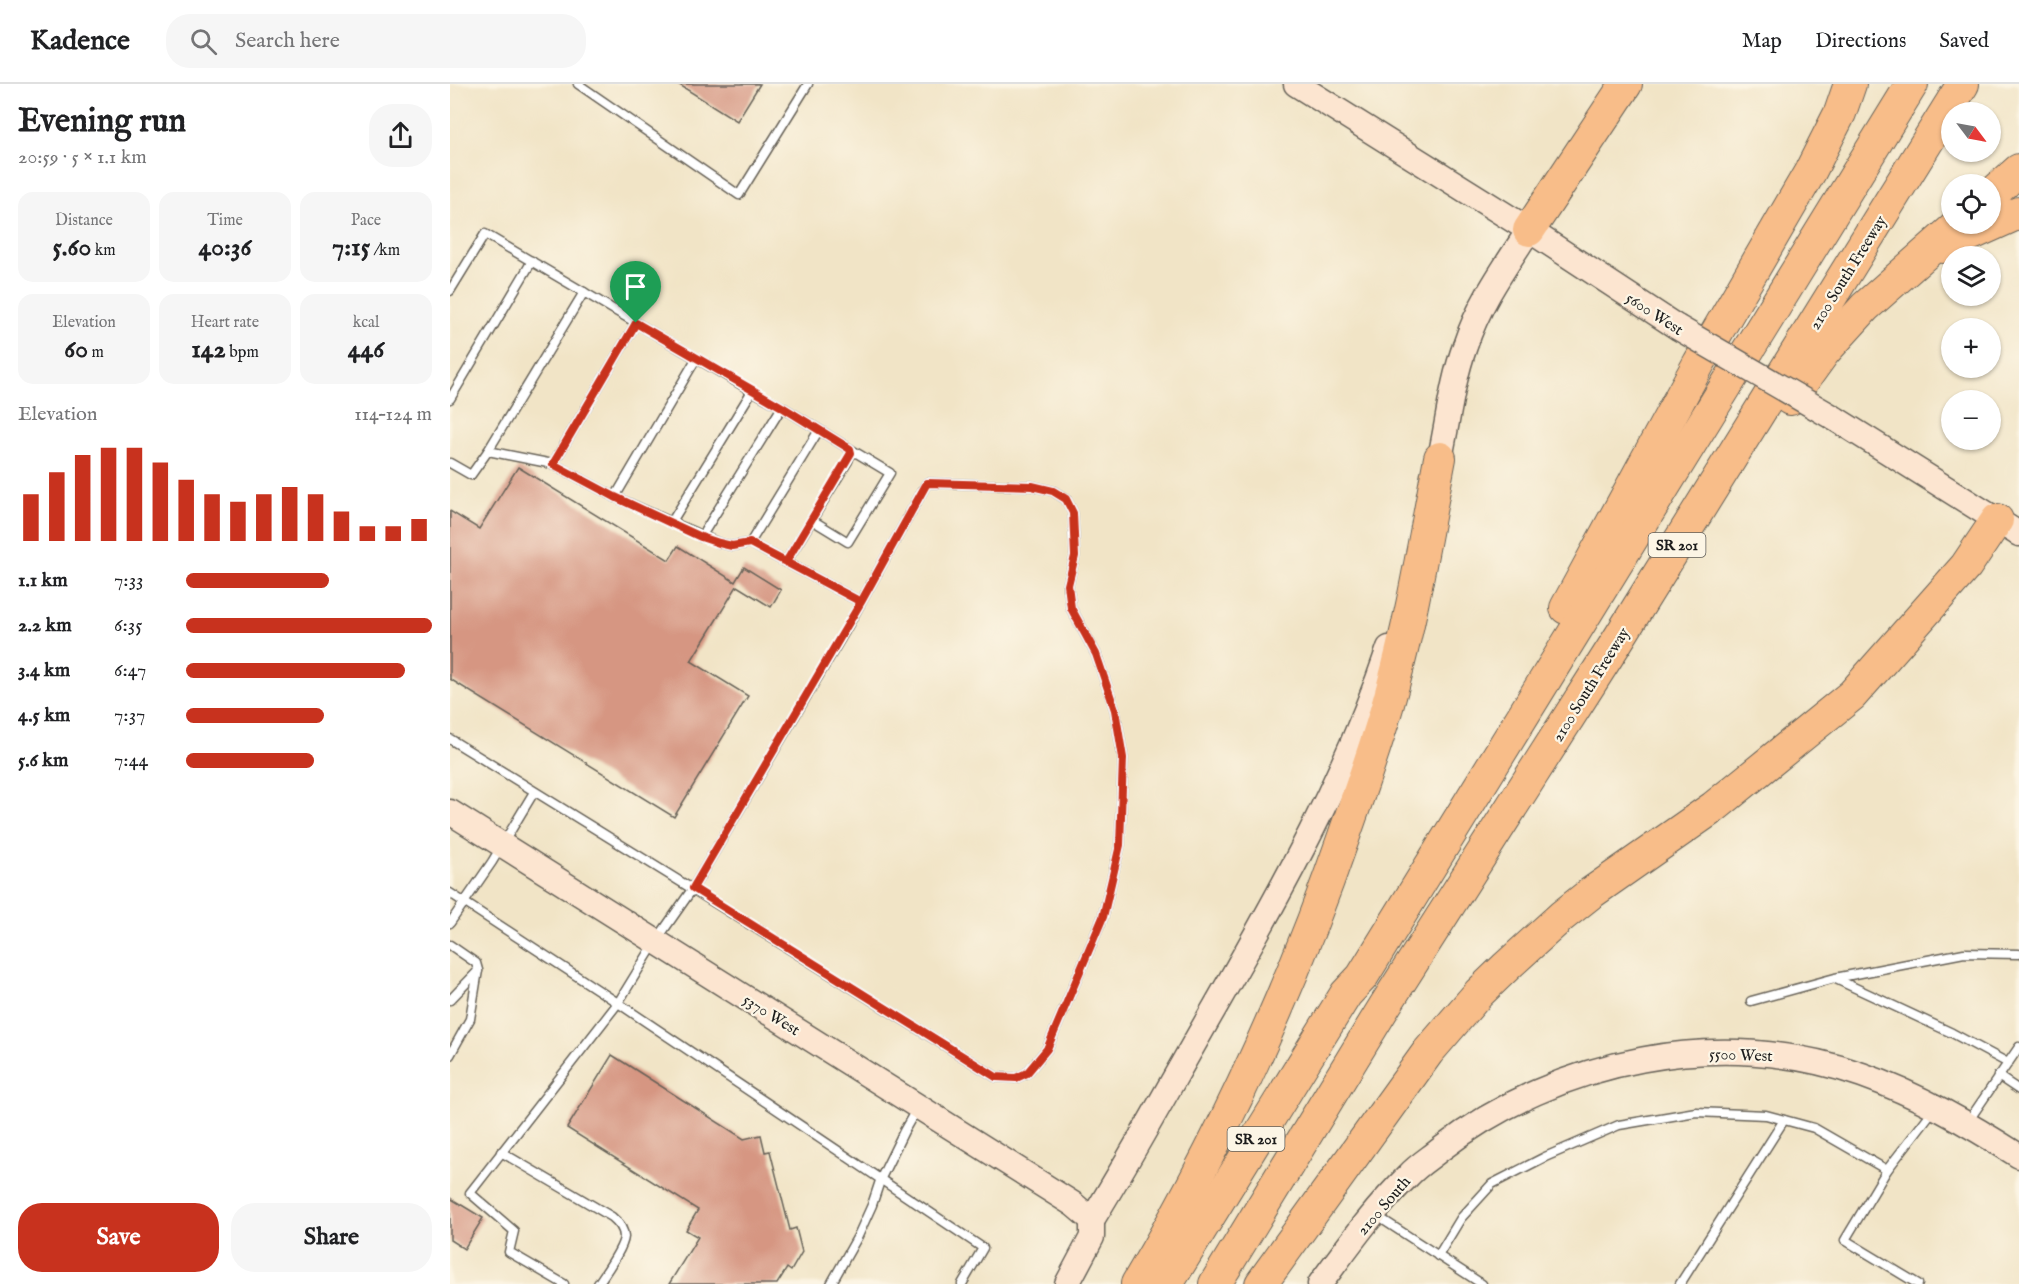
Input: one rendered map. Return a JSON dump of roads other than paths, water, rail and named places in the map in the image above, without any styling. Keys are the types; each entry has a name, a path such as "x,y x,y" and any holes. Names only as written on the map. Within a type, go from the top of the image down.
{"highway":[{"path":"1529,230 1626,84"},
{"path":"1346,994 1451,799 1567,606 1694,372 1794,202 1840,113 1850,84"},
{"name":"SR 201","path":"1167,1284 1346,994 1362,977 1375,957 1912,84"},
{"name":"2100 South Freeway","path":"1215,1284 1386,1004 1616,644 1963,84"},
{"path":"2001,186 2019,170"},
{"path":"1910,268 1943,247 2019,213"},
{"path":"1386,1004 1432,961 1639,648 1784,408 1824,352 1888,285 1948,234"},
{"path":"1137,1284 1216,1141 1265,1037 1316,915 1372,757 1392,689 1407,631 1440,458"},
{"path":"1261,1284 1428,1052 1479,993 1569,910 1714,807 1852,695 1966,566 2008,527"}],"street":[{"name":"5600 West","path":"1296,84 1529,230 1677,327 1833,418 2008,527"},
{"path":"1066,1284 1089,1243 1093,1229 1092,1220 1305,847 1335,784 1371,699 1397,624 1440,458 1459,365 1471,328 1489,292 1529,230"},
{"name":"5370 West","path":"450,812 919,1105 1073,1204 1092,1220"},
{"name":"5500 West","path":"1457,1137 1497,1111 1541,1089 1591,1071 1649,1058 1712,1052 1767,1054 1807,1060 1860,1074 1936,1106 2019,1156"},
{"name":"2100 South","path":"1320,1284 1373,1213 1410,1173 1457,1137"}],"lane":[{"path":"578,84 739,195 808,84"},
{"path":"450,291 485,234 782,407 890,473 848,542 812,520"},
{"path":"450,399 532,261"},
{"path":"450,463 471,475 488,451 584,292"},
{"path":"553,464 636,323"},
{"path":"615,497 696,358"},
{"path":"671,523 752,391"},
{"path":"701,537 782,407"},
{"path":"750,543 819,430"},
{"path":"786,562 848,461 850,449"},
{"path":"488,451 553,464 615,497 701,537 732,546 750,543 861,602"},
{"path":"450,740 693,888 996,1077 1016,1078 1027,1073 1047,1049 1103,917 1120,845 1123,758 1115,710 1096,654 1071,608 1068,585 1075,556 1073,513 1066,499 1053,491 1032,486 927,483 861,602 693,888 656,941 618,1003 470,1192 514,1231 509,1252 564,1284"},
{"path":"450,923 534,792"},
{"path":"450,893 983,1248 962,1284"},
{"path":"450,945 476,963 478,970 470,1019 450,1055"},
{"path":"1751,1001 1835,978 1964,953 2019,954"},
{"path":"450,1000 478,970"},
{"path":"1835,978 1952,1033 2008,1063"},
{"path":"1967,1123 2019,1047"},
{"path":"1998,1076 2019,1090"},
{"path":"831,1284 858,1236 881,1178 919,1105"},
{"path":"1918,1284 1845,1240 1887,1170 1936,1106"},
{"path":"1438,1256 1461,1218 1492,1184 1545,1156 1615,1126 1696,1112 1766,1114 1814,1128 1887,1170"},
{"path":"1680,1284 1784,1120"},
{"path":"501,1152 612,1217 618,1223 624,1236 622,1244 598,1284"},
{"path":"1373,1213 1482,1284"}]}
